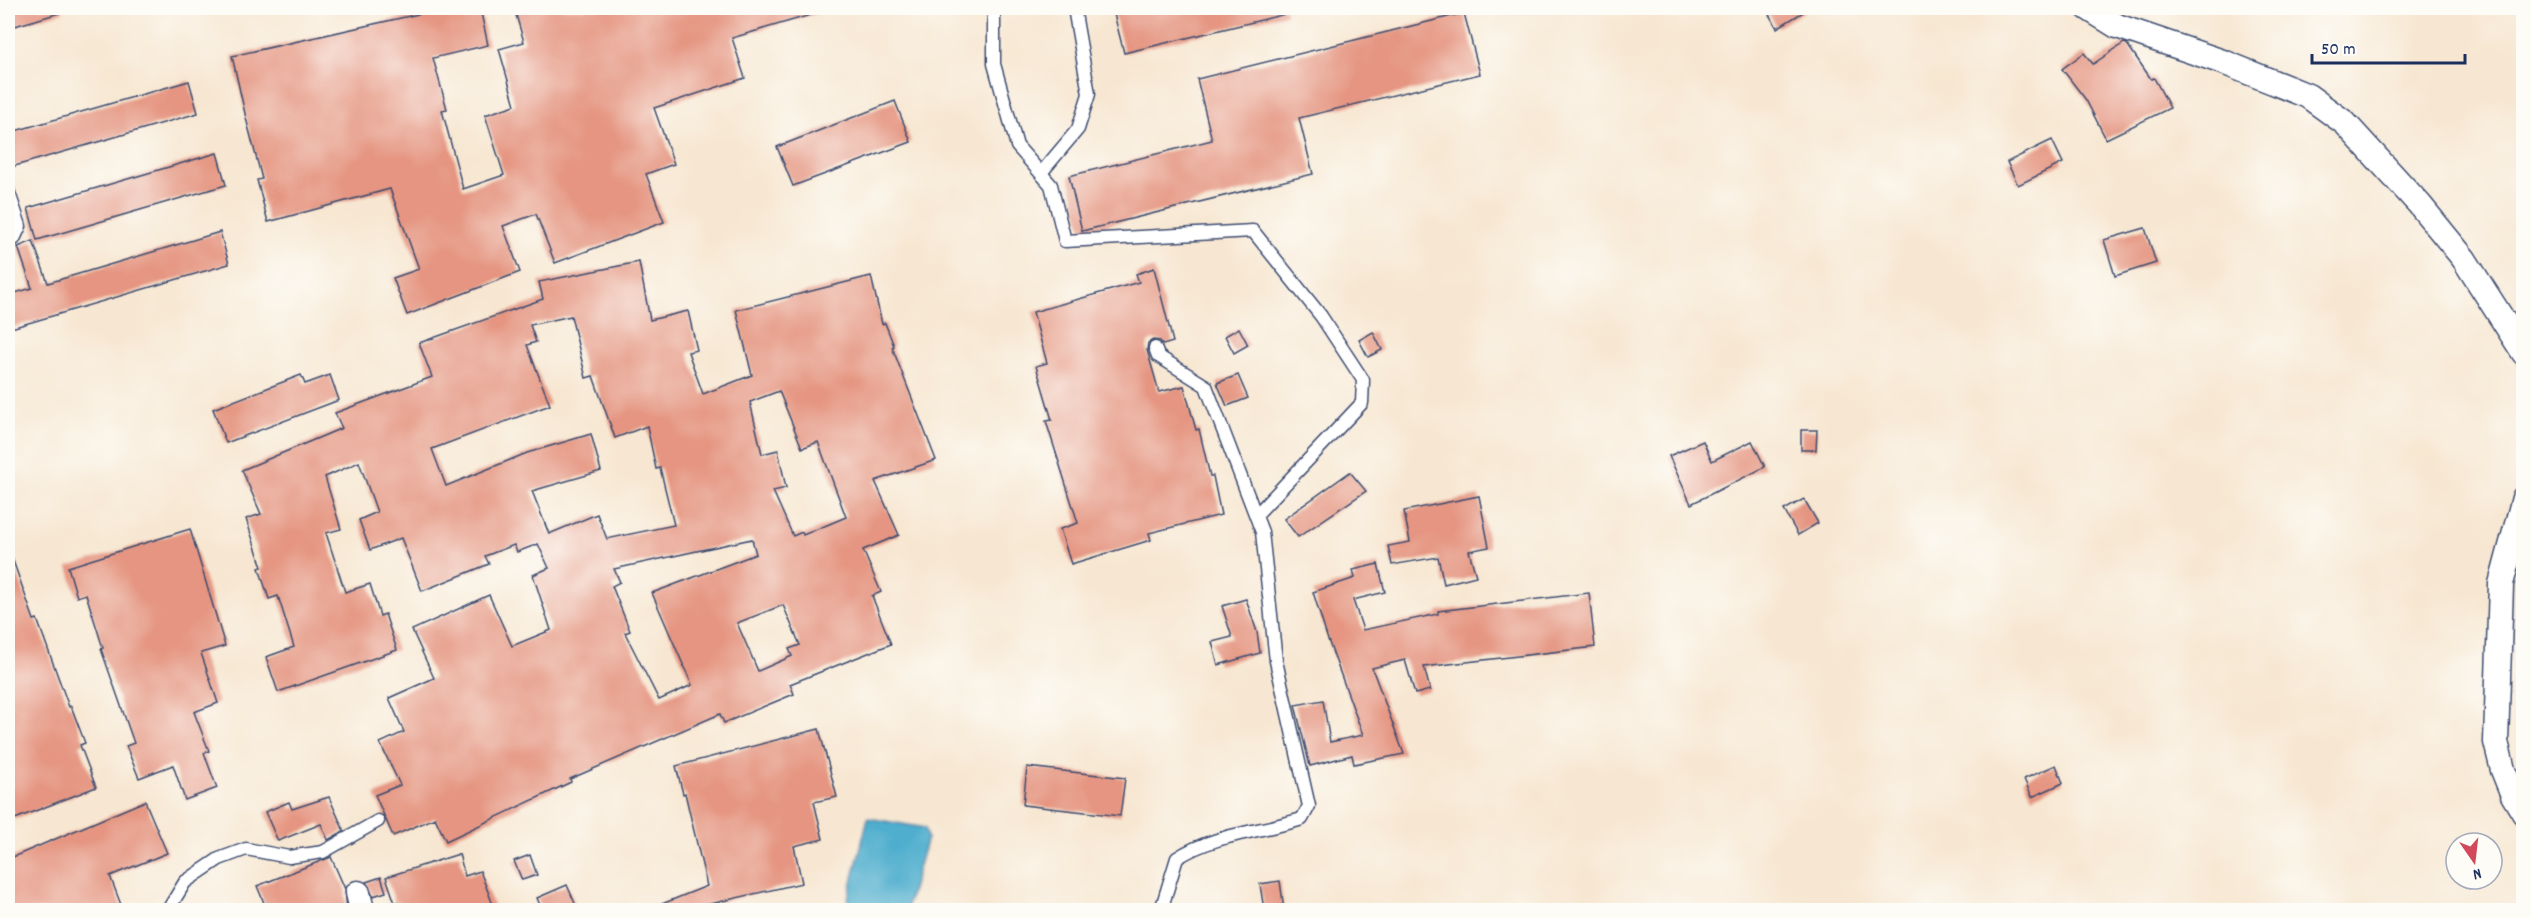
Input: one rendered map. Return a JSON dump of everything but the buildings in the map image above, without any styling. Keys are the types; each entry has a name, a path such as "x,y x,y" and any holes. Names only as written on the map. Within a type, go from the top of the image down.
{"street":[{"path":"2088,8 2117,26 2223,62 2308,96 2344,123 2413,197 2464,259 2523,353"},
{"path":"2523,498 2501,584 2496,742 2503,770 2523,813"}],"lane":[{"path":"994,8 994,64 1017,146 1051,185 1065,241 1253,231 1321,316 1363,380 1362,403 1256,515"},
{"path":"1041,173 1078,129 1089,94 1074,8"},
{"path":"8,190 20,226 15,239 8,242"},
{"path":"1155,348 1158,357 1206,386 1262,532 1276,661 1309,806 1302,819 1196,846 1177,858 1161,910"},
{"path":"168,910 185,882 219,859 246,849 289,857 323,852 378,821"}],"water":[{"path":"868,818 925,828 927,838 906,910 845,910"}]}
